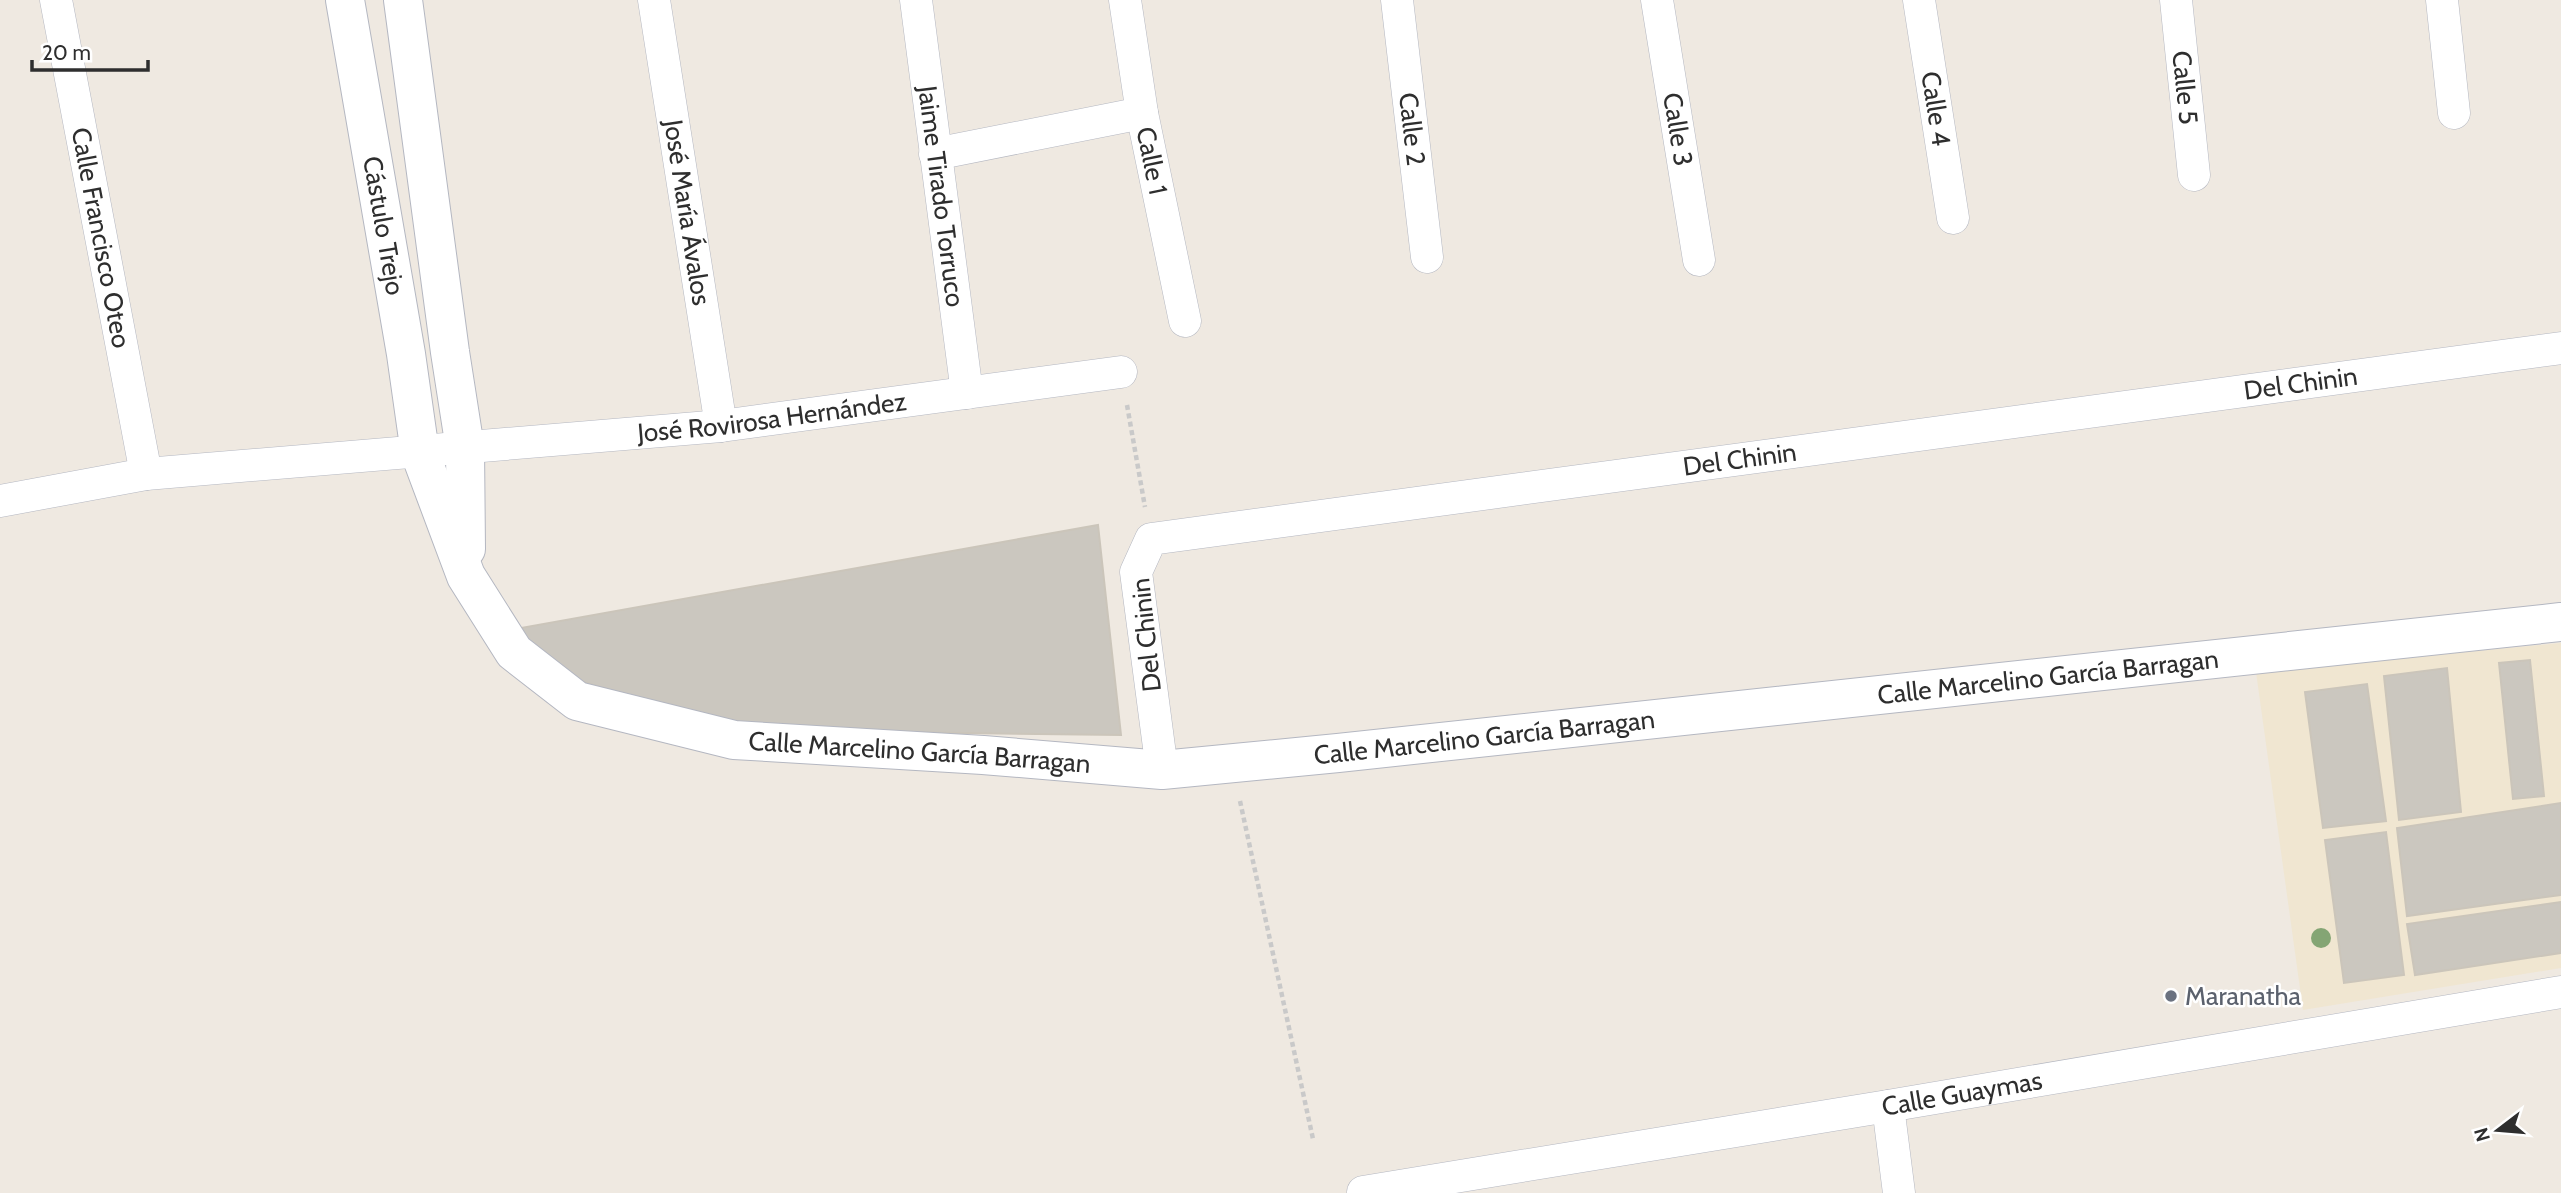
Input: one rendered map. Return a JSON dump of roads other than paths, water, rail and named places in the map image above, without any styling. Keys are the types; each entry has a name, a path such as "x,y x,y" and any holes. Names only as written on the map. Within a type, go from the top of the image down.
{"street":[{"name":"Calle Francisco Oteo","path":"56,0 146,474"},
{"name":"Cástulo Trejo","path":"345,0 406,354 420,453"},
{"name":"Cástulo Trejo","path":"403,0 465,448"},
{"name":"José María Ávalos","path":"653,0 721,426"},
{"name":"Jaime Tirado Torruco","path":"916,0 967,393"},
{"name":"Calle 1","path":"1125,0 1142,113 1185,321"},
{"name":"Calle 2","path":"1397,0 1427,257"},
{"name":"Calle 3","path":"1657,0 1699,260"},
{"name":"Calle 4","path":"1919,0 1953,218"},
{"name":"Calle 5","path":"2176,0 2194,176"},
{"path":"2442,0 2454,113"},
{"path":"935,154 1142,113"},
{"name":"Del Chinin","path":"1162,770 1136,572 1151,539 2561,348"},
{"name":"José Rovirosa Hernández","path":"0,501 146,474 721,426 1121,372"},
{"path":"465,448 466,576"},
{"name":"Calle Marcelino García Barragan","path":"420,453 466,576 514,652 577,701 734,740 983,755 1162,770 2561,622"},
{"name":"Calle Guaymas","path":"1363,1192 1888,1107 2561,992"},
{"path":"1888,1107 1899,1193"}],"place":[{"name":"Maranatha","path":"2171,996"}]}
